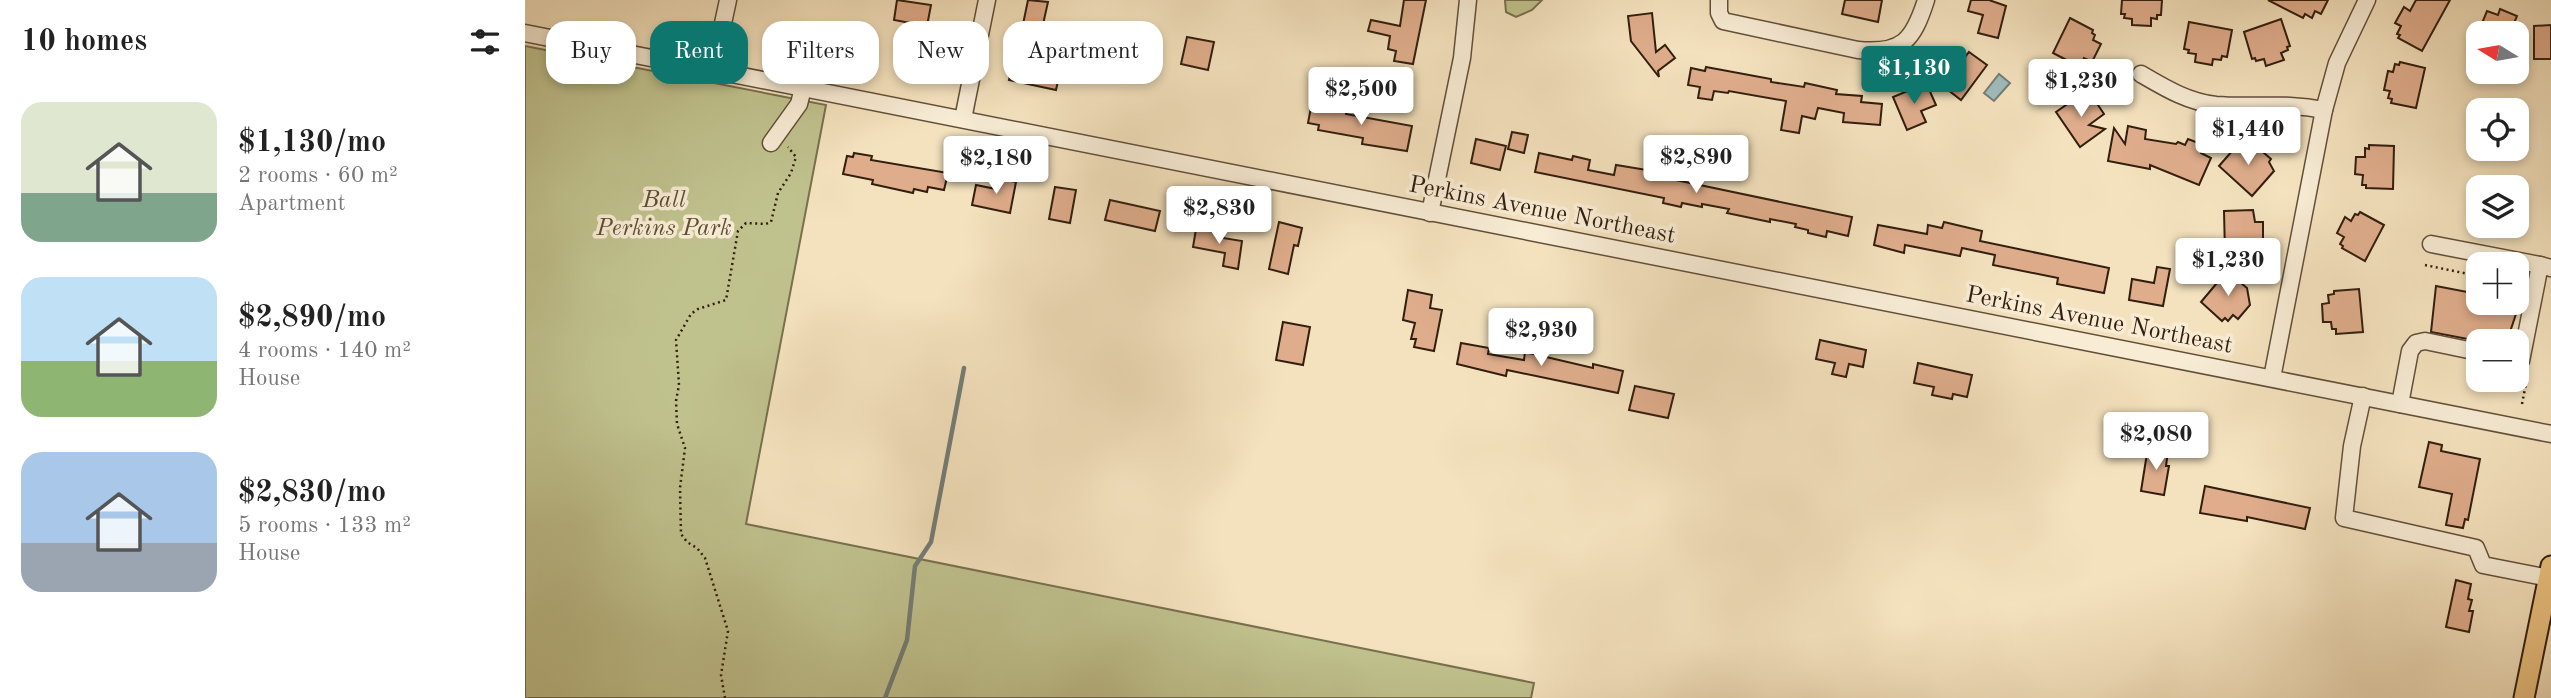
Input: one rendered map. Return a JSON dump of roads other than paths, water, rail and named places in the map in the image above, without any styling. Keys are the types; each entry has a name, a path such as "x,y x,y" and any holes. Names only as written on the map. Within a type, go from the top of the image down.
{"main road":[{"path":"2524,698 2550,572"}],"street":[{"path":"724,21 728,0"},
{"path":"963,119 987,0"},
{"path":"1430,213 1459,71 1468,0"},
{"path":"1719,0 1719,13 1723,21 1858,50 1885,51 1905,43 1912,35 1926,0"},
{"path":"2272,378 2324,110 2337,63 2367,0"},
{"name":"Perkins Avenue Northeast","path":"525,33 650,58"},
{"path":"2141,74 2187,98 2216,105 2279,104 2324,110"},
{"name":"Perkins Avenue Northeast","path":"748,77 2551,433"},
{"path":"771,143 799,104 803,88"},
{"path":"2431,244 2545,267 2529,330"},
{"path":"2400,404 2410,351 2416,343 2425,341 2466,350"},
{"path":"2363,397 2351,446 2344,518 2476,548 2483,565 2550,572"}],"water":[{"path":"1999,74 2010,83 1994,101 1984,93"}],"waterway":[{"path":"885,698 907,640 915,566 931,542 964,368"}],"park label":[{"name":"Ball Perkins Park","path":"664,215"}]}
